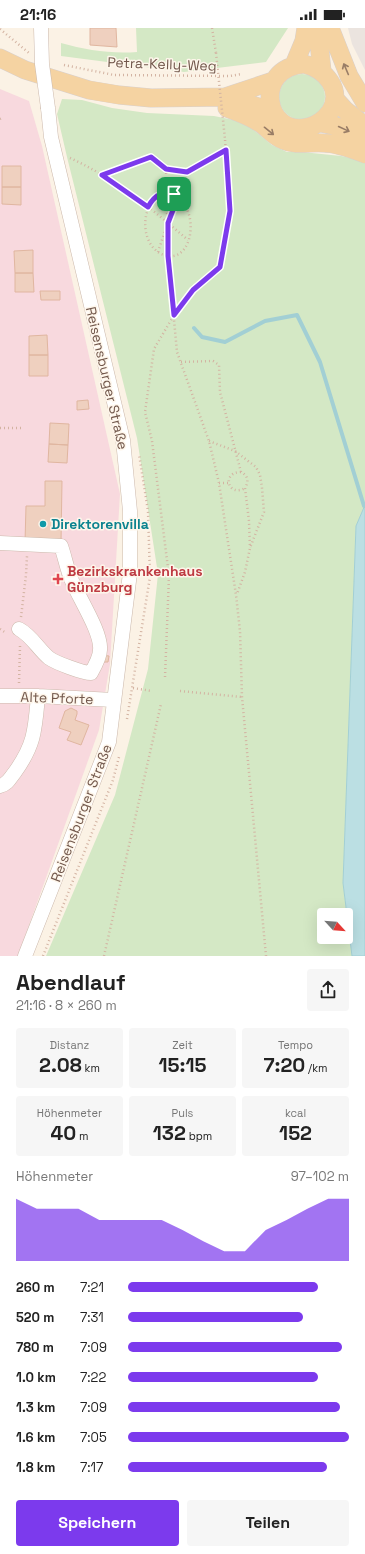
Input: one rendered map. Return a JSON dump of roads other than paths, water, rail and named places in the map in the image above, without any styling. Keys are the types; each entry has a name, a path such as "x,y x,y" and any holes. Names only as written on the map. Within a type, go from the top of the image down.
{"main road":[{"path":"294,65 304,41 306,28"},
{"path":"320,28 319,43 322,72"},
{"path":"330,28 349,76 365,103"},
{"path":"0,58 25,70 89,90 151,98 225,97 272,111"},
{"path":"321,122 330,112 335,99 334,89 329,80 322,72 309,65 294,65 282,70 273,81 269,101 272,111 280,120 290,127 303,128 321,122 333,124 365,140"},
{"path":"225,97 273,81"},
{"path":"175,97 223,107 240,113 259,122 270,132 283,140 306,144 323,143 338,145 365,154"},
{"path":"335,99 345,110 365,126"}],"street":[{"name":"Reisensburger Straße","path":"25,956 109,742 113,700 120,666 130,573 130,511 123,440 51,137 42,64 41,28"},
{"path":"0,543 61,546 71,581 92,620 99,640 100,650 91,673 84,673 49,658 26,633 13,632"},
{"name":"Alte Pforte","path":"0,696 38,696 113,700"},
{"path":"0,786 6,784 31,746 35,729 38,696"}],"water":[{"path":"365,505 365,956 352,956 351,944 353,944 353,908 346,908 343,883 356,526"}],"waterway":[{"path":"194,328 202,337 225,342 265,321 297,315 320,362 364,506"}],"place":[{"name":"Direktorenvilla","path":"43,524"},
{"name":"Bezirkskrankenhaus Günzburg","path":"58,579"}]}
